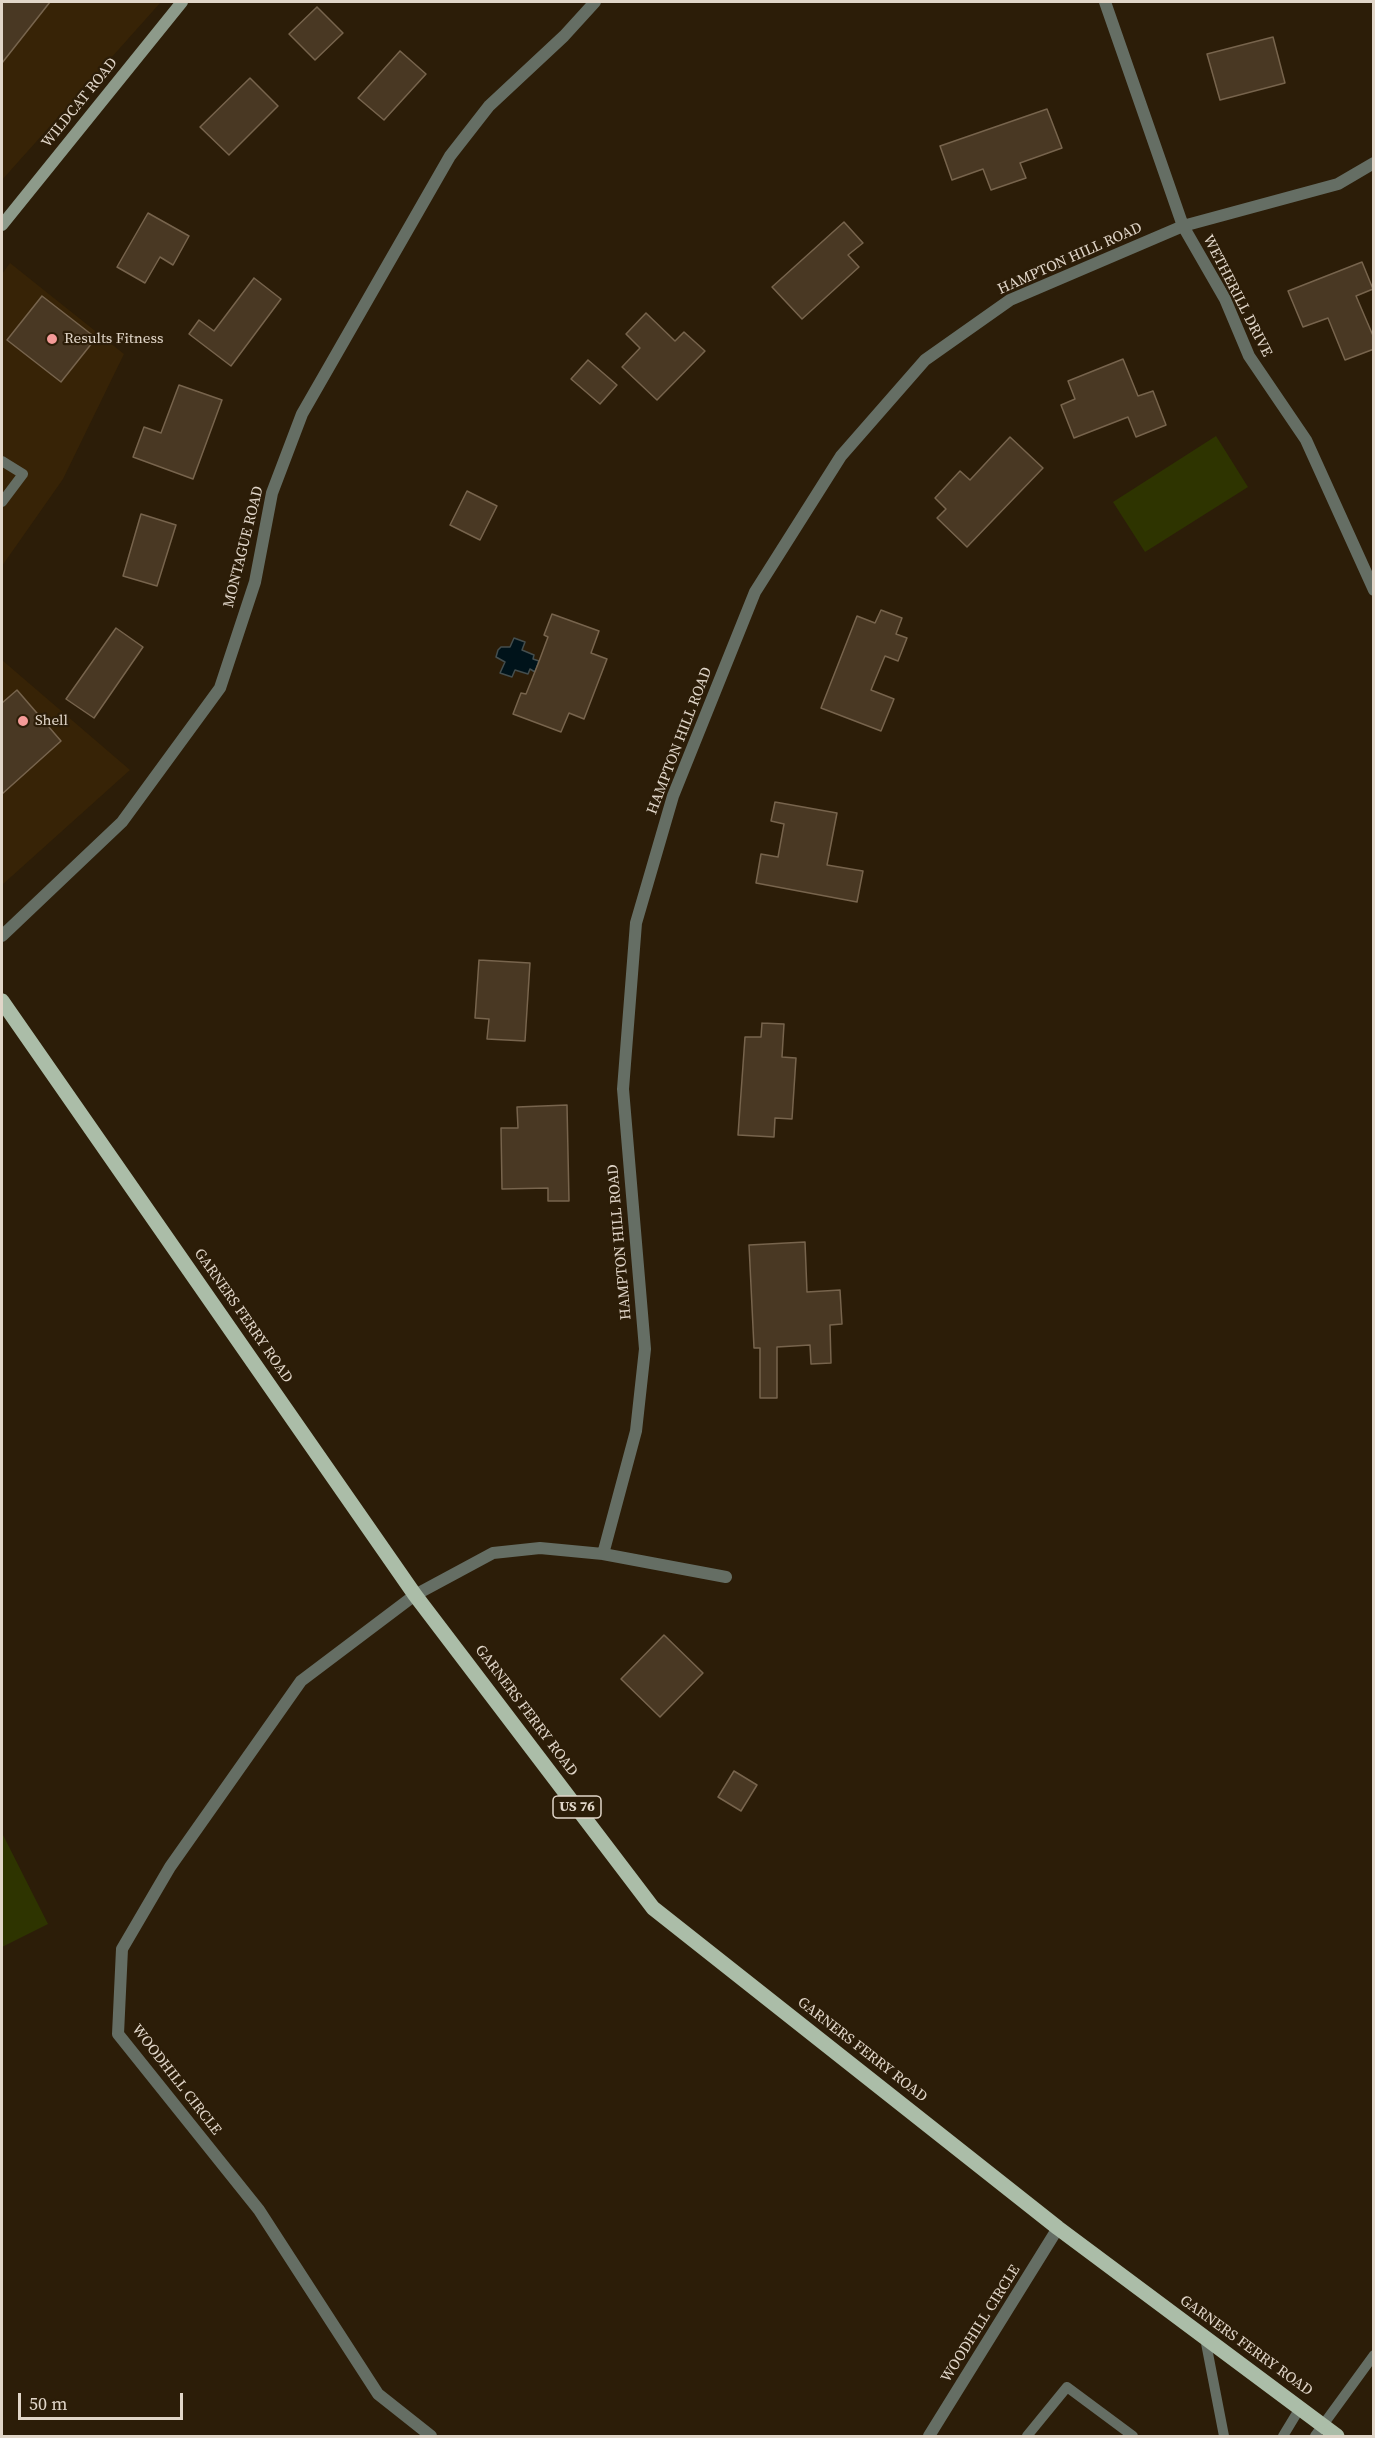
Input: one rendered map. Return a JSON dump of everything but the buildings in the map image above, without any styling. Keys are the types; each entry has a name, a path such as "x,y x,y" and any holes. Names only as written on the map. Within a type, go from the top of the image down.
{"main road":[{"name":"WILDCAT ROAD","path":"2,225 182,2"},
{"name":"GARNERS FERRY ROAD","path":"2,1001 416,1594 653,1908 1058,2228 1300,2408 1318,2431 1337,2436"}],"street":[{"name":"MONTAGUE ROAD","path":"2,936 122,822 220,688 255,582 272,493 302,414 450,156 489,106 595,2"},
{"name":"WETHERILL DRIVE","path":"1105,2 1183,225 1225,299 1249,356 1306,440 1374,590"},
{"name":"HAMPTON HILL ROAD","path":"603,1554 636,1431 645,1349 623,1089 636,923 673,796 755,592 841,456 925,360 1010,300 1183,225 1338,183 1374,163"},
{"path":"416,1594 493,1553 540,1548 603,1554 726,1577"},
{"name":"WOODHILL CIRCLE","path":"416,1594 301,1681 170,1867 123,1949 118,2034 259,2210 378,2394 431,2436"},
{"name":"WOODHILL CIRCLE","path":"929,2436 1058,2228"}],"lane":[{"path":"2,460 23,474 2,502"},
{"path":"1205,2338 1224,2436"},
{"path":"1318,2431 1374,2355"},
{"path":"1027,2436 1067,2387 1133,2436"},
{"path":"1283,2436 1300,2408"}],"shaded area":[{"path":"2,2 161,2 2,180"},
{"path":"10,263 124,354 63,479 2,566 2,274"},
{"path":"514,638 525,642 522,650 534,655 533,659 539,661 535,672 530,669 528,674 515,670 512,677 500,673 505,662 496,657 498,650 501,647 510,647"},
{"path":"2,660 130,770 2,885"}],"green space":[{"path":"1216,436 1248,487 1145,552 1113,502"},
{"path":"2,1833 48,1924 2,1947"}],"place":[{"name":"Results Fitness","path":"52,339"},
{"name":"Shell","path":"23,721"}]}
